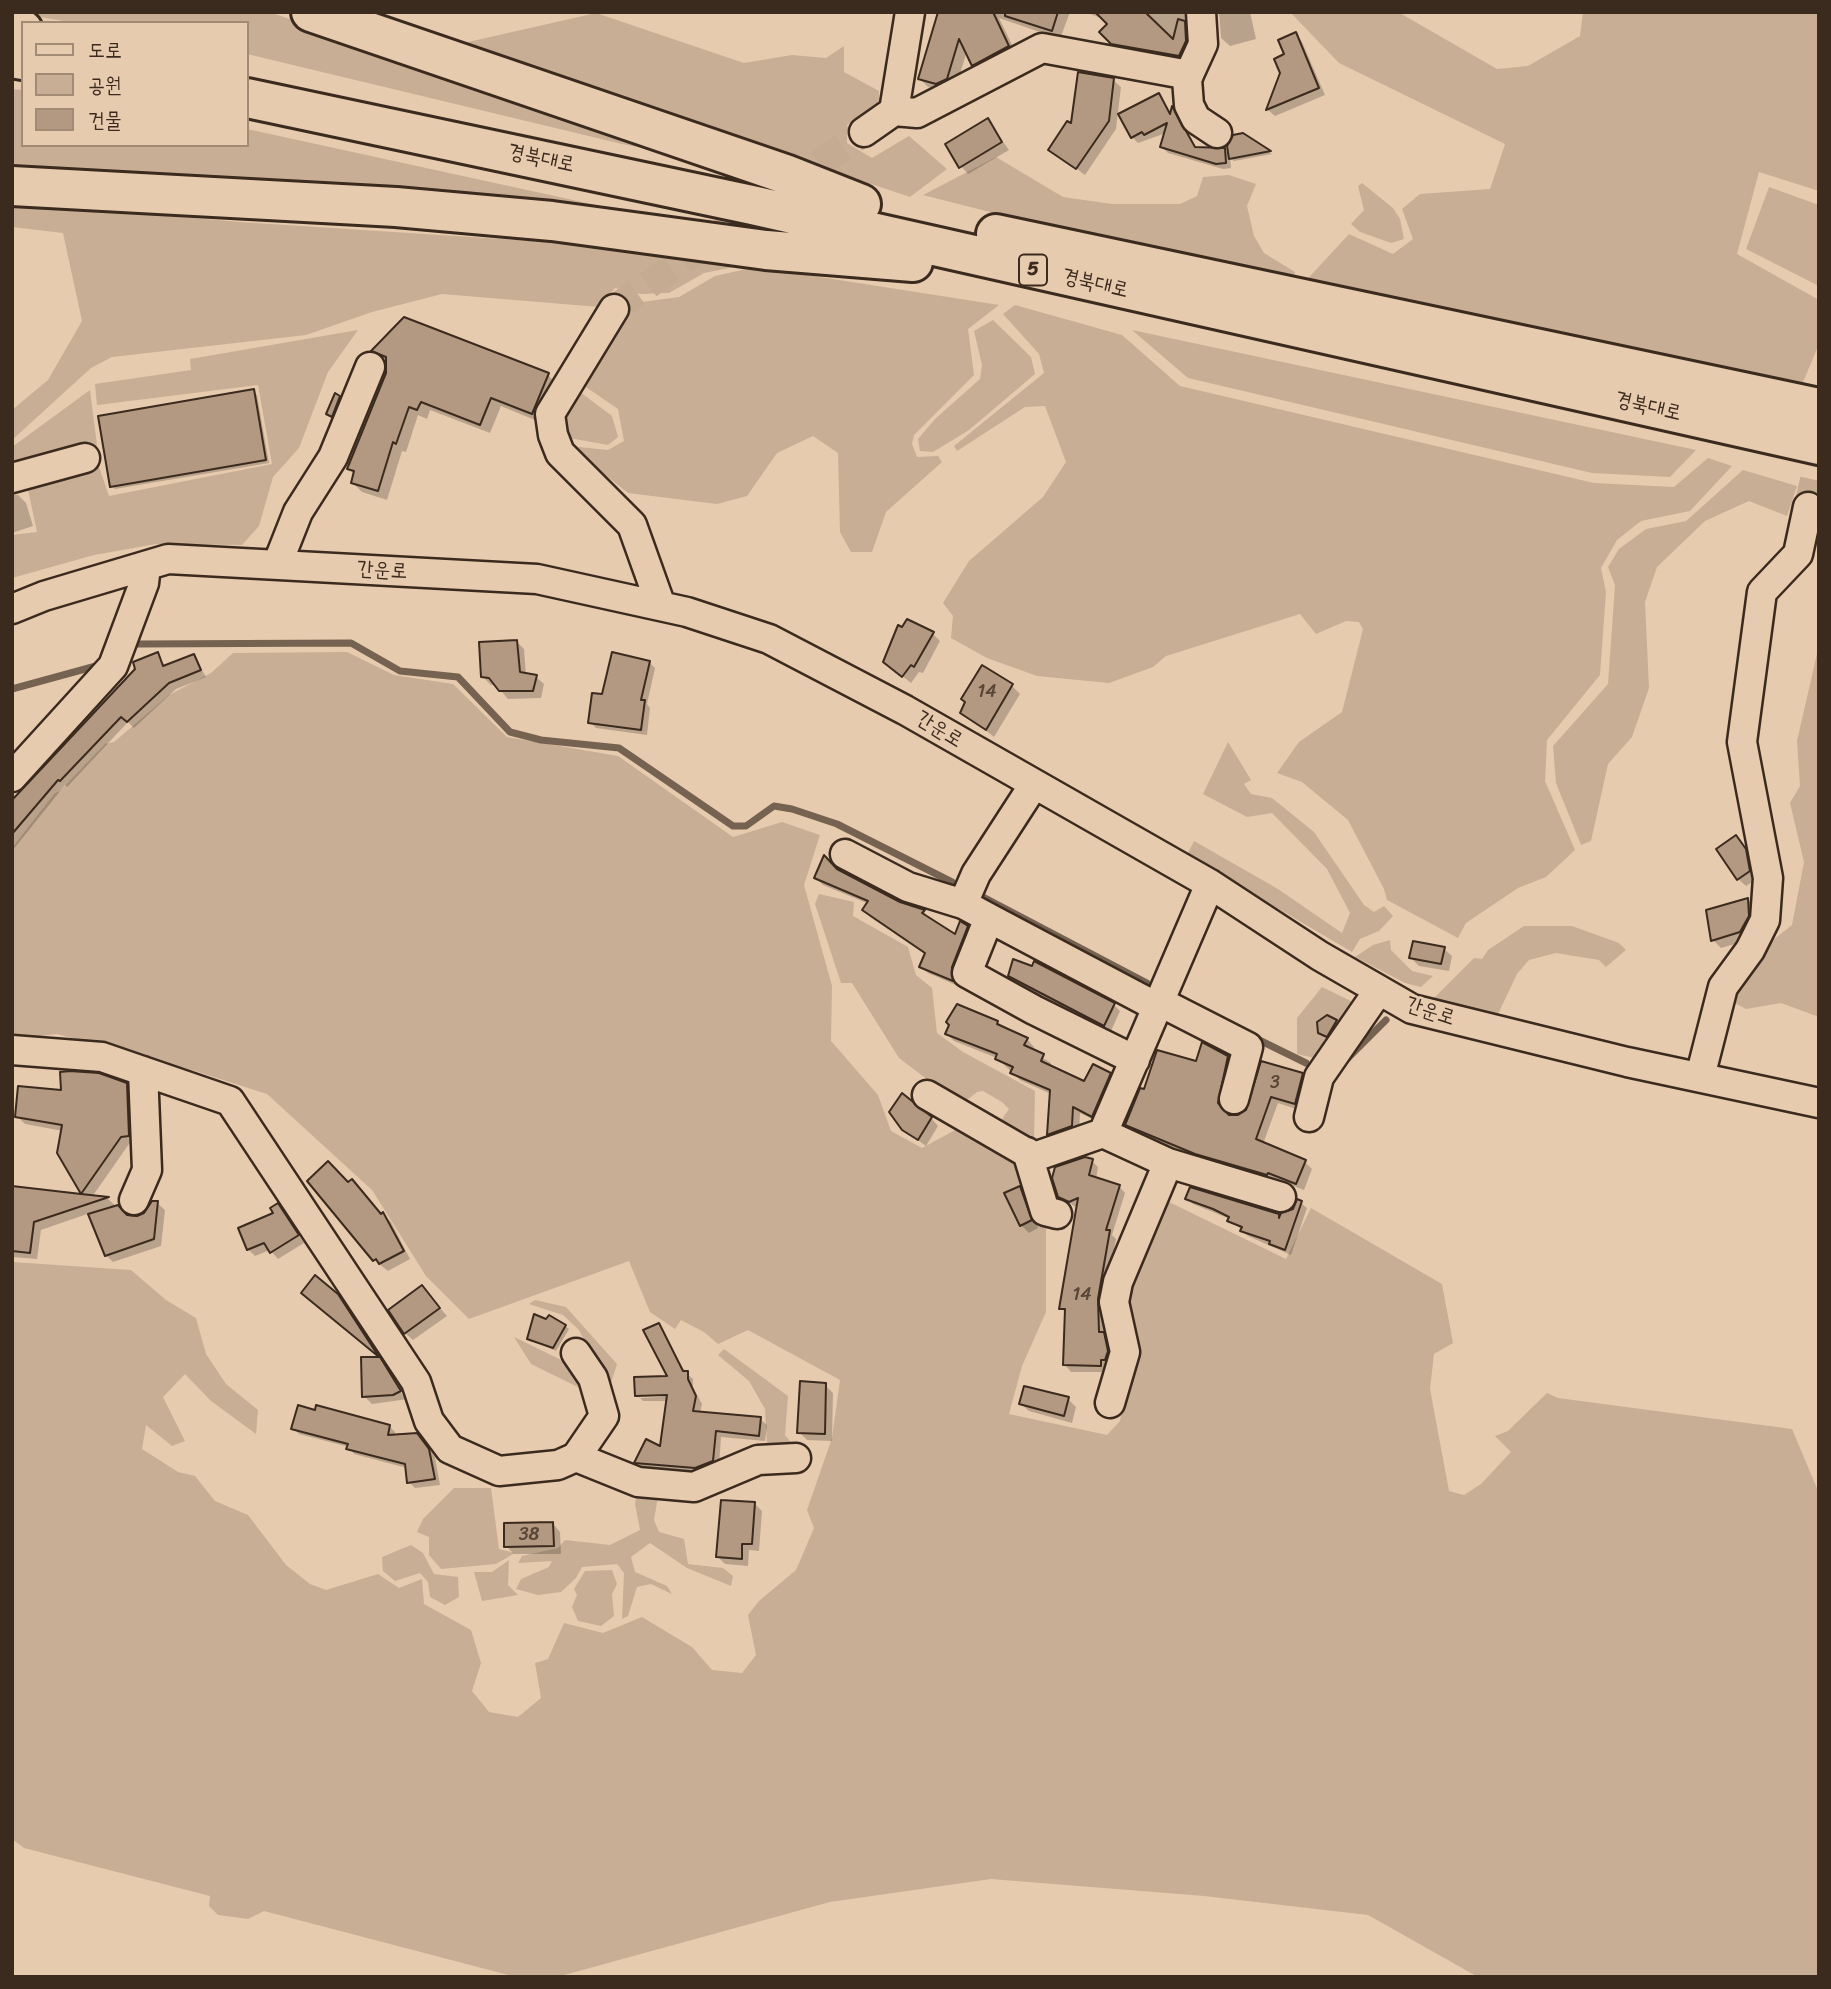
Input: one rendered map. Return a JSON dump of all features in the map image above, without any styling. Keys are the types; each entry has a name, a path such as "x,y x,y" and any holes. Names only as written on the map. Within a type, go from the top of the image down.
{"highway":[{"path":"311,12 688,144 785,174 862,204"},
{"name":"경북대로","path":"248,71 1176,274 1819,408"},
{"name":"경북대로","path":"248,98 739,202 1819,445"},
{"path":"12,186 396,207 552,221 766,250 1051,274"}],"street":[{"path":"894,111 910,12"},
{"path":"1201,12 1203,44 1189,75 1189,105 1196,119 1217,133"},
{"path":"864,132 894,111 917,113 1042,48 1189,75"},
{"path":"614,309 550,414 553,435 560,453 632,525 662,606"},
{"path":"278,565 298,512 333,457 370,367"},
{"path":"12,478 85,458"},
{"path":"1700,1077 1723,987 1750,950 1765,920 1768,878 1742,742 1762,592 1798,554 1808,507"},
{"name":"간운로","path":"12,609 44,596 168,559 537,579 662,606 769,639 905,710 1033,786 1210,884 1412,1009 1819,1103"},
{"path":"12,778 113,666 144,583 146,566"},
{"path":"963,904 976,874 1033,786"},
{"path":"845,854 908,887 963,904 1248,1047 1234,1099"},
{"path":"1103,1133 1210,884"},
{"path":"989,918 967,973 1135,1060"},
{"path":"1309,1117 1319,1077 1379,990"},
{"path":"12,1049 102,1057 230,1101 416,1382 429,1421 450,1448 499,1471 558,1465 576,1457 604,1416 593,1378 576,1353"},
{"path":"134,1200 147,1170 143,1071"},
{"path":"927,1095 1034,1157 1103,1133 1168,1163 1281,1197"},
{"path":"1027,1152 1045,1211 1057,1214"},
{"path":"1110,1403 1125,1352 1114,1302 1118,1282 1168,1163"},
{"path":"576,1457 638,1482 694,1487 758,1460 796,1458"}],"green space":[{"path":"12,12 269,12 656,142 654,150 622,144 248,54 248,21 64,21"},
{"path":"1290,12 1398,12 1497,69 1528,66 1580,36 1583,12 1819,12 1819,191 1759,172 1737,254 1819,300 1819,344 1801,387 1302,285 1349,234 1393,254 1413,239 1402,209 1420,194 1490,189 1505,144 1339,63"},
{"path":"596,13 744,63 792,55 826,58 844,46 844,72 879,91 879,107 847,125 847,143 872,158 909,136 947,169 910,197 455,45"},
{"path":"12,89 21,90 21,147 248,147 248,129 619,210 610,215 12,171"},
{"path":"996,157 1063,197 1112,204 1180,204 1197,196 1203,177 1229,175 1256,184 1247,206 1254,236 1264,253 1295,272 1293,280 1175,259 923,195"},
{"path":"1362,183 1393,208 1400,219 1404,239 1391,243 1360,232 1351,224 1364,210 1358,186"},
{"path":"1769,187 1819,205 1819,286 1746,249"},
{"path":"12,203 240,222 609,246 744,265 704,273 669,293 640,294 615,288 599,307 442,294 372,312 306,335 112,357 91,368 12,440 12,410 48,380 82,321 63,233 12,227"},
{"path":"756,267 999,305 968,329 974,375 914,435 912,444 917,457 938,456 942,462 886,512 872,552 851,552 840,532 838,453 813,436 777,453 747,496 717,504 628,493 569,446 608,450 624,441 618,409 580,383 584,371 634,303 679,297 715,276"},
{"path":"1015,305 1122,335 1180,386 1594,483 1674,487 1708,458 1732,466 1690,511 1641,521 1617,540 1601,568 1606,592 1600,675 1547,740 1545,781 1575,850 1546,877 1518,888 1466,923 1458,938 1387,900 1384,889 1348,820 1302,782 1277,773 1299,742 1342,712 1363,629 1359,622 1346,621 1316,634 1300,614 1166,656 1153,667 1109,683 1037,676 987,658 951,638 953,616 943,603 969,561 1043,497 1066,462 1045,406 1025,407 957,451 954,446 1044,373 1039,354 1003,314"},
{"path":"993,320 1031,357 1035,374 969,430 933,452 920,451 918,439 935,419 980,379 982,365 974,331"},
{"path":"358,330 328,372 299,448 273,477 259,526 242,545 156,544 94,555 12,578 12,535 37,532 26,480 98,464 109,496 272,464 258,385 97,405 95,384 191,370 190,359"},
{"path":"1132,330 1696,450 1670,477 1592,473 1188,378"},
{"path":"576,389 612,416 618,437 608,445 564,437 558,410"},
{"path":"90,390 97,445 12,465 12,447"},
{"path":"1743,470 1797,486 1787,516 1749,501 1705,521 1657,567 1645,602 1649,688 1632,737 1608,764 1591,841 1581,845 1556,783 1553,746 1608,684 1615,585 1608,567 1619,549 1646,529 1686,521"},
{"path":"1808,479 1819,481 1819,502 1801,496"},
{"path":"1819,645 1819,1017 1781,1003 1746,1009 1731,1001 1768,944 1792,925 1804,862 1790,803 1800,786 1797,741"},
{"path":"347,652 394,675 453,684 507,737 618,756 733,837 782,822 820,835 804,885 832,986 831,1041 878,1095 891,1131 922,1148 959,1128 1024,1165 1046,1226 1046,1312 1022,1366 1009,1414 1107,1435 1120,1421 1132,1355 1126,1303 1167,1201 1286,1259 1311,1208 1442,1284 1453,1343 1434,1354 1430,1389 1449,1491 1464,1495 1481,1484 1511,1452 1495,1436 1508,1431 1547,1393 1558,1398 1792,1429 1819,1493 1819,1977 1478,1977 1368,1915 1204,1896 991,1879 830,1902 557,1977 516,1977 264,1911 248,1919 218,1915 209,1906 210,1896 24,1848 12,1839 12,1262 131,1270 166,1300 196,1318 206,1354 226,1384 258,1410 256,1434 211,1401 185,1374 163,1397 185,1441 172,1446 146,1425 142,1449 178,1472 195,1476 215,1501 248,1515 286,1565 310,1584 326,1590 378,1574 399,1588 422,1579 424,1604 471,1630 481,1663 472,1691 489,1712 518,1717 541,1698 535,1663 548,1659 564,1623 603,1633 642,1617 692,1647 712,1670 742,1673 756,1655 748,1615 759,1601 796,1570 814,1528 807,1510 832,1438 840,1380 748,1330 718,1344 704,1332 681,1320 675,1329 650,1312 629,1261 469,1319 426,1276 372,1190 267,1094 195,1071 57,1034 12,1039 12,848 55,793 105,744 114,742 169,695 211,673 233,653"},
{"path":"1228,742 1251,780 1244,784 1251,794 1272,798 1314,832 1364,905 1374,912 1384,906 1393,916 1379,931 1360,939 1352,952 1187,855 1194,841 1278,889 1342,933 1350,913 1327,869 1272,813 1247,817 1203,794"},
{"path":"819,894 854,902 853,916 908,947 916,975 932,988 937,1033 963,1052 1035,1091 1034,1142 996,1128 1009,1109 1002,1102 983,1091 977,1092 961,1105 899,1058 852,983 841,983 815,904"},
{"path":"1524,926 1572,926 1619,943 1626,950 1606,967 1599,960 1556,953 1529,960 1517,974 1498,1014 1433,999 1474,958 1482,959 1488,950"},
{"path":"1390,940 1391,950 1412,971 1433,976 1421,987 1405,983 1355,957 1373,945"},
{"path":"1322,987 1361,1006 1324,1060 1297,1054 1297,1018"},
{"path":"535,1300 566,1307 617,1364 609,1389 579,1330 563,1315 529,1304"},
{"path":"514,1337 582,1370 584,1390 531,1364"},
{"path":"724,1349 788,1396 785,1435 796,1449 767,1446 765,1409 749,1381 718,1355"},
{"path":"454,1488 491,1488 499,1549 515,1553 496,1564 441,1569 429,1555 429,1537 417,1532 423,1519"},
{"path":"637,1491 658,1496 654,1520 659,1532 684,1539 688,1564 723,1568 733,1576 731,1586 687,1568 650,1543 631,1557 635,1572 667,1586 672,1594 651,1584 637,1587 628,1616 622,1619 624,1573 617,1564 582,1567 576,1578 561,1592 538,1595 516,1589 521,1579 549,1567 552,1561 518,1563 522,1556 558,1548 565,1540 610,1545 640,1530 635,1504"},
{"path":"411,1545 423,1553 434,1574 458,1577 459,1597 445,1605 430,1597 428,1582 420,1573 395,1581 383,1571 382,1557"},
{"path":"509,1560 508,1585 518,1595 482,1601 474,1572 492,1572"},
{"path":"612,1570 617,1584 612,1594 614,1616 601,1626 578,1621 572,1607 577,1595 574,1589 585,1571"}],"building":[{"path":"938,12 993,12 1009,46 972,66 959,39 947,79 936,84 918,79"},
{"path":"1005,12 1058,12 1052,31 1005,16"},
{"path":"1095,12 1145,12 1173,39 1178,19 1185,21 1186,41 1179,56 1111,44 1099,32 1107,24"},
{"path":"1296,32 1319,88 1266,110 1280,73 1274,59 1284,54 1278,40"},
{"path":"1078,72 1114,78 1109,121 1076,169 1048,150 1067,121 1071,123"},
{"path":"1159,93 1170,114 1172,106 1195,147 1225,148 1226,163 1216,164 1160,147 1167,123 1144,135 1142,132 1131,138 1118,114"},
{"path":"988,118 1002,142 959,168 945,144"},
{"path":"1243,133 1271,151 1229,159 1227,146 1233,135"},
{"path":"404,317 549,373 532,414 491,398 480,425 421,402 417,410 409,407 396,444 393,442 378,491 351,483 354,471 347,469 386,373 386,357 371,351"},
{"path":"254,389 266,460 110,487 98,416"},
{"path":"335,393 340,396 332,417 326,414"},
{"path":"907,619 934,632 914,667 911,665 902,677 883,662 898,625 902,627"},
{"path":"517,640 520,672 537,675 533,691 499,691 489,678 481,677 479,642"},
{"path":"158,652 163,666 194,654 201,670 169,683 127,722 121,717 60,781 58,780 12,834 12,800 135,669 133,662"},
{"path":"612,652 650,661 641,700 645,700 641,730 588,723 592,693 602,694"},
{"path":"982,665 1013,684 986,730 960,713 965,702 961,699"},
{"path":"1736,835 1746,849 1750,871 1737,880 1716,849"},
{"path":"824,855 837,869 900,902 925,910 922,913 955,934 960,921 968,926 952,967 953,981 919,967 925,953 862,910 868,901 814,878"},
{"path":"1748,898 1749,916 1740,932 1711,941 1706,910"},
{"path":"1413,941 1445,947 1441,964 1409,958"},
{"path":"1013,959 1032,966 1034,961 1115,1003 1104,1026 1008,976"},
{"path":"957,1004 998,1021 997,1024 1028,1038 1024,1045 1044,1054 1041,1061 1084,1081 1093,1064 1111,1073 1092,1117 1073,1107 1072,1126 1047,1135 1050,1090 1010,1073 1013,1067 995,1059 997,1054 945,1034 949,1025 946,1022"},
{"path":"1327,1015 1337,1020 1327,1037 1318,1033 1317,1022"},
{"path":"1202,1042 1228,1056 1218,1103 1229,1115 1238,1115 1246,1110 1261,1061 1303,1073 1295,1104 1271,1097 1256,1139 1306,1160 1296,1184 1268,1173 1267,1175 1195,1154 1125,1125 1140,1088 1144,1089 1157,1050 1196,1061"},
{"path":"60,1072 99,1073 127,1083 129,1136 121,1137 81,1194 57,1153 62,1125 15,1117 18,1086 61,1090"},
{"path":"902,1093 932,1117 918,1140 902,1130 889,1112"},
{"path":"1085,1157 1093,1159 1089,1175 1120,1185 1106,1230 1110,1230 1098,1299 1099,1332 1104,1332 1108,1351 1105,1360 1101,1360 1101,1366 1063,1365 1065,1309 1059,1309 1078,1198 1069,1202 1058,1197 1052,1178 1055,1167"},
{"path":"328,1161 348,1182 352,1179 381,1214 383,1212 404,1251 379,1264 376,1259 373,1261 307,1181"},
{"path":"12,1186 109,1197 34,1222 30,1253 12,1251"},
{"path":"1020,1186 1032,1220 1020,1226 1004,1193"},
{"path":"1190,1187 1279,1214 1279,1218 1281,1213 1293,1209 1297,1199 1302,1201 1285,1250 1269,1244 1270,1241 1240,1231 1242,1227 1227,1221 1229,1217 1185,1199"},
{"path":"152,1201 158,1201 154,1239 105,1256 88,1214 118,1205 127,1215 137,1216 144,1213"},
{"path":"278,1203 299,1235 270,1253 264,1243 247,1250 238,1228 273,1213 270,1208"},
{"path":"315,1275 338,1294 379,1357 301,1293"},
{"path":"422,1285 440,1308 404,1334 388,1310"},
{"path":"534,1314 546,1319 549,1315 566,1325 553,1348 527,1339"},
{"path":"659,1323 683,1371 688,1371 688,1379 696,1396 693,1411 761,1417 759,1436 716,1431 713,1461 695,1468 634,1463 646,1439 660,1446 667,1395 635,1396 634,1377 667,1376 643,1330"},
{"path":"361,1357 380,1357 401,1391 393,1395 362,1397"},
{"path":"800,1381 826,1383 825,1434 797,1433"},
{"path":"1024,1386 1069,1397 1064,1416 1019,1404"},
{"path":"298,1405 315,1410 316,1405 390,1425 388,1435 417,1433 429,1449 435,1479 407,1483 405,1464 346,1449 348,1444 291,1429"},
{"path":"721,1500 755,1502 752,1544 742,1544 742,1559 716,1557"},
{"path":"553,1522 554,1546 504,1547 504,1523"}],"waterway":[{"path":"137,644 351,643 400,671 458,677 510,732 541,740 619,748 733,826 746,826 774,806 792,809 837,824 952,882"},
{"path":"12,689 96,666"},
{"path":"985,898 1147,983"},
{"path":"1344,1062 1386,1020"},
{"path":"1253,1037 1306,1063"}],"tunnel":[{"path":"614,309 864,132"},
{"path":"1808,507 1819,457"}]}
